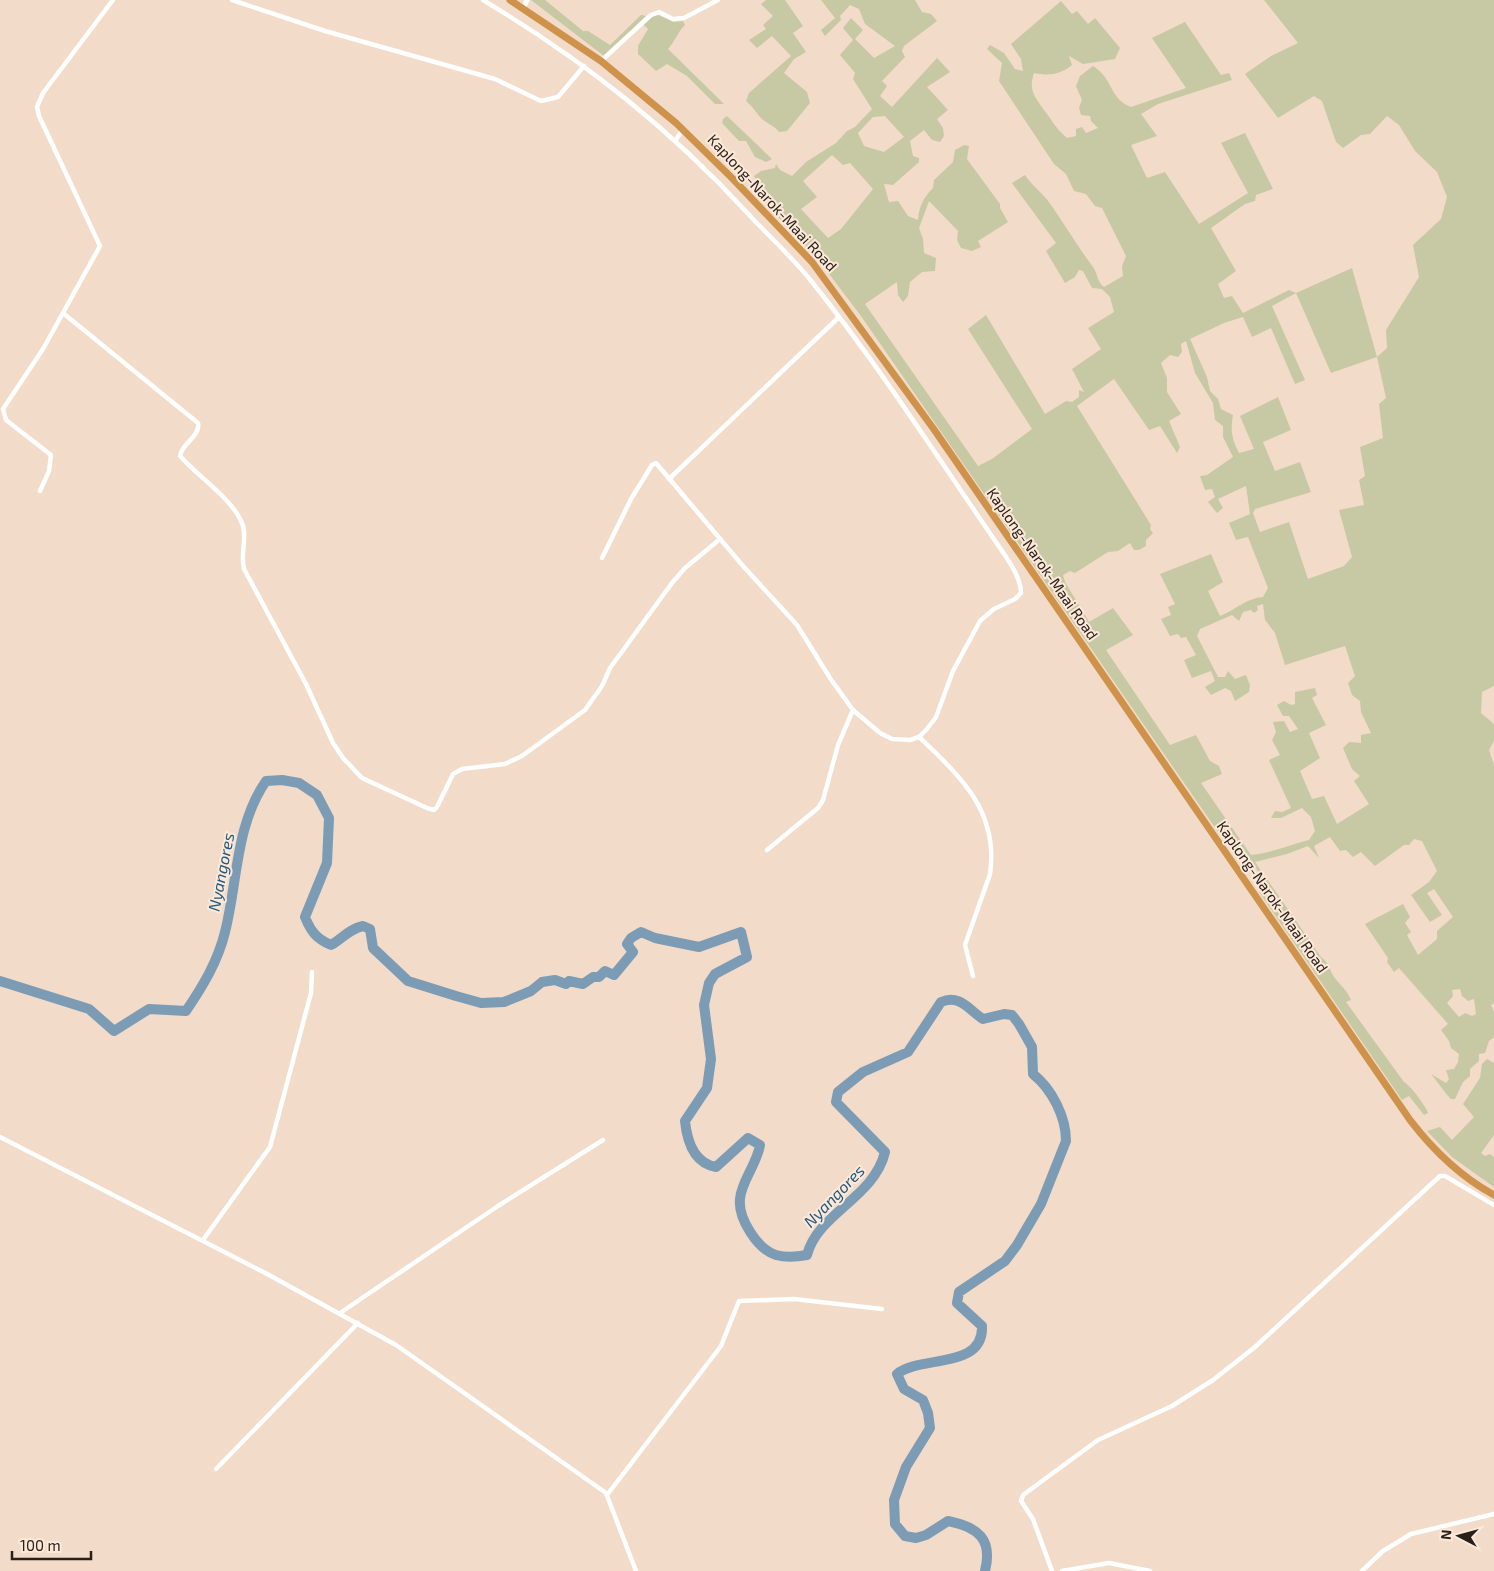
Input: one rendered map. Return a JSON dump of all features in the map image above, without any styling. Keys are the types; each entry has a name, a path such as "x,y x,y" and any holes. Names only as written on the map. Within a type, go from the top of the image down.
{"highway":[{"name":"Kaplong-Narok-Maai Road","path":"510,0 601,61 683,129 812,262 886,360 1410,1120 1445,1159 1465,1176 1494,1195"}],"street":[{"path":"40,491 49,471 52,456 6,420 3,410 43,349 97,255 100,242 39,116 38,101 54,76 113,0"},
{"path":"232,0 325,31 495,79 541,101 547,102 558,97 584,66"},
{"path":"483,0 548,40 632,102 726,189 812,282 886,383 1000,548 1020,586 1021,593 1015,599 994,609 980,620 949,678 936,717 919,737 910,740 892,739 853,710 830,678 797,625 720,539 656,463 652,465 631,500 602,558"},
{"path":"523,9 527,0"},
{"path":"601,61 650,15 659,12 673,19 684,18 718,0"},
{"path":"675,141 683,129"},
{"path":"754,219 763,210"},
{"path":"63,313 198,423 199,428 181,451 180,456 209,482 240,520 244,531 242,552 244,568 306,684 333,742 348,765 362,778 427,808 434,810 438,806 455,772 462,769 505,764 522,756 585,710 598,694 610,668 672,583 685,568 720,539"},
{"path":"669,479 838,318"},
{"path":"768,850 818,808 823,800 844,729 853,710"},
{"path":"919,737 967,784 978,802 988,832 991,862 990,874 965,946 973,976"},
{"path":"203,1240 271,1146 311,993 312,972"},
{"path":"0,1138 203,1240 396,1345 607,1495 636,1571"},
{"path":"340,1313 498,1206 603,1140"},
{"path":"1052,1571 1033,1519 1021,1502 1023,1495 1098,1440 1172,1406 1213,1380 1254,1347 1440,1176 1445,1176 1494,1205"},
{"path":"607,1495 722,1346 739,1301 794,1299 882,1309"},
{"path":"216,1469 358,1324"},
{"path":"1362,1571 1383,1551 1411,1534 1494,1514"},
{"path":"1062,1571 1109,1563 1150,1571"}],"green space":[{"path":"531,0 545,0 583,31 588,31 610,45 641,15 646,16 604,56"},
{"path":"766,0 785,0 803,26 793,33 806,52 794,59 784,73 807,92 810,103 787,131 779,132 762,119 746,101 749,93 791,56 772,36 757,48 749,40 766,29 763,25 773,16 761,4"},
{"path":"821,0 915,0 922,12 931,14 937,21 904,46 902,51 905,57 882,81 887,86 880,96 892,107 937,58 950,72 927,87 948,110 937,119 943,128 944,136 940,142 932,140 924,130 910,141 913,156 919,158 919,162 893,185 884,184 889,202 898,201 908,216 918,220 919,211 924,199 933,188 934,180 953,162 955,150 964,145 969,146 967,159 1000,204 1000,208 1008,222 978,241 981,247 972,251 961,248 957,240 958,231 929,201 919,228 923,239 924,253 936,258 935,271 922,272 910,282 908,296 903,302 898,295 897,282 865,304 978,466 992,459 1032,429 968,329 986,315 1045,414 1066,401 1072,402 1079,397 1079,390 1084,392 1072,369 1101,349 1088,328 1114,312 1110,297 1102,289 1092,288 1083,271 1079,270 1075,277 1065,283 1046,251 1056,243 1012,183 1025,175 1045,197 1093,267 1100,283 1104,287 1123,276 1122,266 1126,256 1102,208 1095,206 1086,194 1074,191 1066,174 1054,164 999,81 1002,63 987,49 990,45 1004,53 1015,69 1023,71 1021,59 1011,44 1061,1 1072,14 1077,11 1088,24 1095,18 1120,48 1115,59 1083,64 1069,56 1072,65 1063,71 1054,74 1034,73 1032,79 1032,89 1035,97 1057,128 1067,138 1076,136 1076,129 1082,127 1086,133 1098,128 1091,121 1090,116 1081,115 1079,108 1082,100 1076,86 1080,76 1093,66 1105,77 1119,99 1131,107 1186,88 1152,38 1185,22 1221,75 1229,73 1232,80 1158,104 1141,114 1157,136 1131,145 1147,178 1165,172 1199,224 1248,193 1221,143 1245,133 1273,189 1256,195 1255,201 1245,204 1211,228 1236,271 1218,284 1224,298 1232,296 1243,313 1289,290 1296,293 1272,306 1305,380 1295,384 1271,328 1252,337 1243,317 1224,323 1190,339 1207,377 1210,391 1218,399 1221,409 1233,415 1232,435 1239,453 1254,449 1240,416 1278,397 1291,430 1263,442 1275,471 1300,462 1311,492 1255,509 1253,513 1260,532 1289,522 1308,579 1344,566 1352,557 1339,510 1364,505 1359,480 1365,476 1360,447 1383,438 1379,404 1386,398 1377,357 1387,348 1386,330 1419,277 1413,245 1441,219 1447,197 1437,172 1415,151 1399,125 1387,116 1370,134 1361,135 1343,148 1336,142 1322,101 1314,96 1278,118 1245,74 1271,56 1298,43 1264,0 1494,0 1494,686 1482,692 1481,713 1494,724 1494,741 1489,750 1494,765 1494,1003 1491,1005 1494,1012 1494,1037 1489,1041 1485,1053 1479,1054 1479,1061 1470,1069 1470,1076 1463,1082 1455,1099 1451,1099 1445,1093 1431,1074 1446,1083 1449,1079 1446,1070 1454,1069 1458,1062 1459,1054 1451,1048 1449,1041 1441,1030 1448,1024 1399,968 1394,972 1387,962 1388,958 1365,924 1403,904 1410,917 1405,923 1411,932 1407,935 1418,955 1437,939 1437,931 1453,917 1434,889 1427,893 1442,915 1430,922 1411,895 1429,882 1437,871 1422,841 1414,839 1409,845 1404,845 1375,866 1361,852 1353,857 1346,850 1340,851 1330,837 1314,846 1319,858 1308,846 1287,854 1255,862 1324,959 1334,977 1348,993 1351,1000 1346,1002 1404,1082 1421,1101 1428,1113 1424,1115 1409,1096 1402,1100 1259,892 1265,882 1240,844 1227,845 861,316 817,258 754,191 760,186 754,176 761,171 775,168 776,164 780,170 792,176 806,162 836,143 872,109 853,79 855,73 840,55 853,40 843,28 851,18 863,30 855,39 874,58 895,46 865,24 859,9 850,5 840,16 841,20 825,36 821,30 835,18","holes":["885,116 904,137 884,152 864,146 858,133 873,117","832,155 843,165 850,163 873,189 841,229 828,238 801,209 817,197 803,181","1186,341 1195,373 1213,403 1215,420 1223,426 1223,437 1233,457 1207,475 1200,476 1205,490 1212,489 1215,497 1208,502 1217,513 1223,508 1218,499 1246,486 1250,514 1229,523 1236,540 1248,537 1268,588 1263,597 1246,602 1220,616 1208,591 1223,582 1211,554 1160,574 1175,604 1168,607 1171,615 1161,619 1170,636 1178,634 1181,638 1186,637 1196,655 1184,660 1192,678 1211,671 1215,681 1205,687 1211,695 1225,688 1231,691 1235,701 1249,692 1250,685 1246,675 1235,679 1228,671 1225,677 1218,677 1197,636 1200,629 1232,615 1239,621 1243,612 1251,610 1254,613 1258,610 1257,606 1263,604 1265,620 1275,633 1285,665 1345,646 1355,676 1348,683 1352,695 1360,701 1361,712 1371,733 1361,735 1361,743 1349,742 1343,748 1352,769 1360,776 1354,781 1369,804 1337,824 1324,796 1312,799 1300,771 1320,758 1309,733 1326,725 1312,698 1317,695 1315,688 1295,692 1295,704 1291,705 1284,701 1277,705 1283,716 1289,716 1298,729 1290,732 1284,721 1273,722 1276,732 1272,740 1280,755 1269,760 1291,808 1282,812 1275,811 1271,818 1281,818 1302,808 1311,817 1315,831 1309,840 1259,854 1251,855 1201,783 1222,774 1219,766 1210,761 1196,735 1170,745 1106,650 1133,635 1113,608 1089,622 1065,582 1063,575 1070,571 1075,573 1108,552 1118,551 1130,543 1134,550 1139,550 1146,546 1146,540 1153,533 1150,529 1151,525 1077,406 1114,379 1149,430 1160,426 1177,453 1180,447 1169,421 1181,414 1167,392 1167,378 1161,363 1170,355 1178,357 1182,352 1181,344","1460,989 1462,996 1468,1001 1474,999 1476,1014 1472,1016 1465,1013 1459,1017 1447,1003 1453,996 1452,990"]},
{"path":"658,15 674,22 683,21 685,25 668,49 724,104 715,104 687,76 667,64 656,71 638,54 638,46 648,29 643,24"},
{"path":"727,116 772,159 766,162 755,157 746,141 739,141 722,123 723,119"},
{"path":"1352,268 1377,357 1331,373 1296,293"},
{"path":"1487,1059 1494,1063 1494,1135 1481,1153 1485,1156 1490,1154 1494,1157 1494,1187 1452,1157 1427,1131 1440,1127 1452,1140 1474,1117 1463,1104 1480,1078 1482,1064"}],"waterway":[{"name":"Nyangores","path":"0,981 89,1009 114,1031 149,1009 186,1011 209,973 222,943 248,816 266,781 282,780 299,783 317,795 329,818 327,863 305,917 312,931 331,945 358,927 363,926 370,929 373,948 408,981 481,1003 504,1002 531,991 542,982 555,980 566,984 569,981 583,984 593,977 599,977 605,971 614,975 633,952 627,944 631,938 641,932 655,938 699,947 741,932 747,957 715,974 709,983 704,1005 711,1059 707,1088 685,1121 686,1129 690,1143 697,1156 708,1165 716,1167 748,1138 760,1145 741,1193 740,1207 750,1232 756,1240 769,1252 788,1257 807,1255 813,1240 822,1228 870,1182 879,1168 885,1152 836,1102 838,1092 863,1072 908,1052 941,1002 948,1000 959,1001 983,1019 1004,1014 1012,1015 1032,1047 1033,1074 1052,1095 1061,1113 1066,1141 1041,1204 1017,1245 1005,1261 959,1292 957,1303 982,1326 980,1340 973,1349 962,1356 907,1368 897,1374 904,1389 923,1400 928,1413 930,1428 906,1467 894,1500 895,1524 905,1536 916,1538 926,1535 948,1521 968,1527 981,1536 985,1543 987,1551 985,1571"}]}
